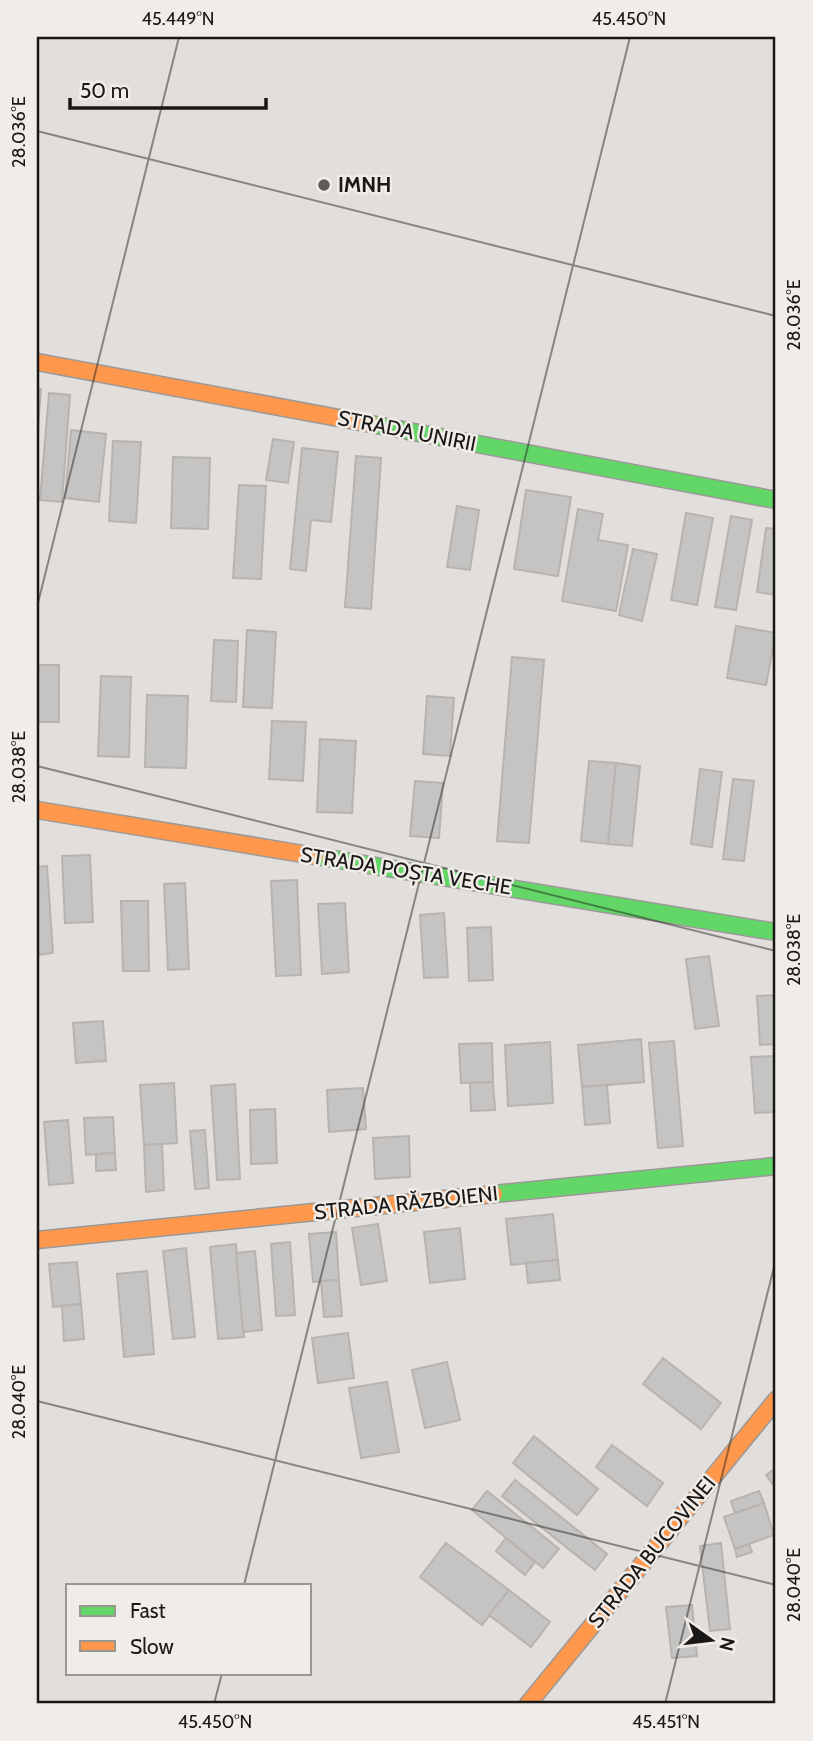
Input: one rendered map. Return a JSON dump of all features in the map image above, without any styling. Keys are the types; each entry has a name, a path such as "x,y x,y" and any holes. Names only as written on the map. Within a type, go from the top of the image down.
{"street":[{"name":"STRADA UNIRII","path":"37,362 776,500"},
{"name":"STRADA POȘTA VECHE","path":"37,810 776,932"},
{"name":"STRADA RĂZBOIENI","path":"37,1240 776,1166"},
{"name":"STRADA BUCOVINEI","path":"528,1704 776,1401"}],"building":[{"path":"37,389 41,389 38,429 37,429"},
{"path":"49,393 70,395 62,502 40,500"},
{"path":"71,430 106,434 99,502 65,498"},
{"path":"273,439 294,442 288,483 266,480"},
{"path":"113,441 141,442 136,523 109,521"},
{"path":"302,448 338,452 331,522 311,520 306,571 290,569"},
{"path":"356,456 381,458 371,609 345,607"},
{"path":"173,457 210,458 208,529 171,528"},
{"path":"239,485 266,486 261,579 233,578"},
{"path":"526,490 571,497 558,576 514,569"},
{"path":"457,506 479,510 470,570 447,567"},
{"path":"578,509 603,514 598,540 628,545 616,611 562,601"},
{"path":"686,513 713,518 697,605 671,600"},
{"path":"731,516 752,520 736,610 715,607"},
{"path":"766,528 776,529 776,595 757,592"},
{"path":"633,549 657,554 642,621 619,615"},
{"path":"736,626 776,633 766,685 727,678"},
{"path":"247,630 276,632 272,708 243,707"},
{"path":"214,640 238,641 236,702 211,701"},
{"path":"512,657 544,660 529,843 497,841"},
{"path":"37,665 59,665 59,722 37,722"},
{"path":"101,676 131,677 129,757 98,756"},
{"path":"147,695 188,696 186,768 145,767"},
{"path":"427,696 454,698 450,756 423,754"},
{"path":"272,721 306,722 303,781 269,779"},
{"path":"320,739 356,741 352,813 317,812"},
{"path":"589,761 616,763 608,844 581,841"},
{"path":"616,763 640,766 632,846 608,844"},
{"path":"700,769 722,772 712,847 691,844"},
{"path":"733,779 754,781 744,861 723,859"},
{"path":"415,781 443,783 439,838 410,836"},
{"path":"90,855 93,922 65,923 62,856"},
{"path":"47,866 53,953 37,955 37,867"},
{"path":"297,880 301,975 276,976 271,881"},
{"path":"185,883 189,969 168,970 164,884"},
{"path":"121,901 148,901 149,971 123,971"},
{"path":"345,903 349,972 322,974 318,904"},
{"path":"444,913 448,977 424,978 420,915"},
{"path":"491,927 493,980 469,981 467,928"},
{"path":"709,956 719,1026 695,1029 686,959"},
{"path":"776,995 776,1044 760,1045 757,996"},
{"path":"103,1021 106,1061 76,1063 73,1023"},
{"path":"641,1039 644,1082 582,1087 578,1045"},
{"path":"674,1041 683,1146 658,1148 649,1043"},
{"path":"550,1042 553,1103 508,1106 505,1045"},
{"path":"492,1043 493,1082 461,1083 459,1044"},
{"path":"776,1056 776,1112 755,1113 751,1057"},
{"path":"493,1082 495,1110 471,1111 470,1083"},
{"path":"174,1083 177,1143 144,1145 140,1085"},
{"path":"235,1084 240,1179 217,1180 211,1086"},
{"path":"607,1085 610,1123 585,1125 582,1087"},
{"path":"363,1088 366,1129 329,1132 327,1090"},
{"path":"275,1109 277,1163 251,1164 250,1110"},
{"path":"113,1117 115,1153 86,1155 84,1118"},
{"path":"68,1120 73,1183 49,1185 44,1122"},
{"path":"205,1130 209,1188 195,1189 190,1131"},
{"path":"409,1136 410,1177 375,1179 373,1138"},
{"path":"162,1144 164,1190 146,1192 144,1145"},
{"path":"115,1153 116,1170 96,1171 96,1154"},
{"path":"553,1214 558,1260 511,1265 506,1219"},
{"path":"378,1224 387,1281 361,1285 352,1228"},
{"path":"460,1228 465,1279 430,1283 424,1232"},
{"path":"336,1232 339,1280 313,1282 309,1234"},
{"path":"290,1242 295,1315 276,1316 271,1244"},
{"path":"236,1244 244,1337 218,1339 210,1247"},
{"path":"186,1248 195,1337 173,1339 163,1251"},
{"path":"255,1251 262,1330 243,1332 236,1253"},
{"path":"558,1260 560,1280 528,1283 526,1263"},
{"path":"77,1262 81,1304 53,1307 49,1264"},
{"path":"147,1271 154,1354 124,1357 117,1274"},
{"path":"339,1280 342,1316 324,1317 321,1281"},
{"path":"81,1304 84,1339 64,1341 62,1306"},
{"path":"348,1333 354,1378 318,1383 312,1338"},
{"path":"663,1358 721,1403 701,1429 643,1384"},
{"path":"447,1362 460,1420 425,1428 412,1370"},
{"path":"387,1382 399,1452 361,1458 349,1388"},
{"path":"534,1436 598,1489 577,1515 513,1463"},
{"path":"612,1445 663,1483 647,1506 596,1467"},
{"path":"776,1468 776,1489 766,1475"},
{"path":"515,1480 607,1554 595,1570 502,1496"},
{"path":"487,1491 559,1549 543,1568 472,1510"},
{"path":"759,1491 764,1503 735,1513 731,1501"},
{"path":"764,1503 774,1535 735,1549 724,1517"},
{"path":"506,1538 535,1562 525,1575 496,1551"},
{"path":"446,1543 509,1590 482,1625 420,1577"},
{"path":"721,1543 730,1629 710,1631 700,1546"},
{"path":"749,1544 752,1552 737,1557 735,1549"},
{"path":"509,1590 550,1622 531,1647 489,1615"},
{"path":"692,1605 697,1656 672,1658 666,1607"}],"traffic: fast":[{"path":"371,424 776,500"},
{"path":"315,856 776,932"},
{"path":"494,1194 776,1166"}],"traffic: slow":[{"path":"37,362 371,424"},
{"path":"37,810 315,856"},
{"path":"37,1240 494,1194"},
{"path":"528,1704 776,1400"}],"place":[{"name":"IMNH","path":"324,185"}]}
